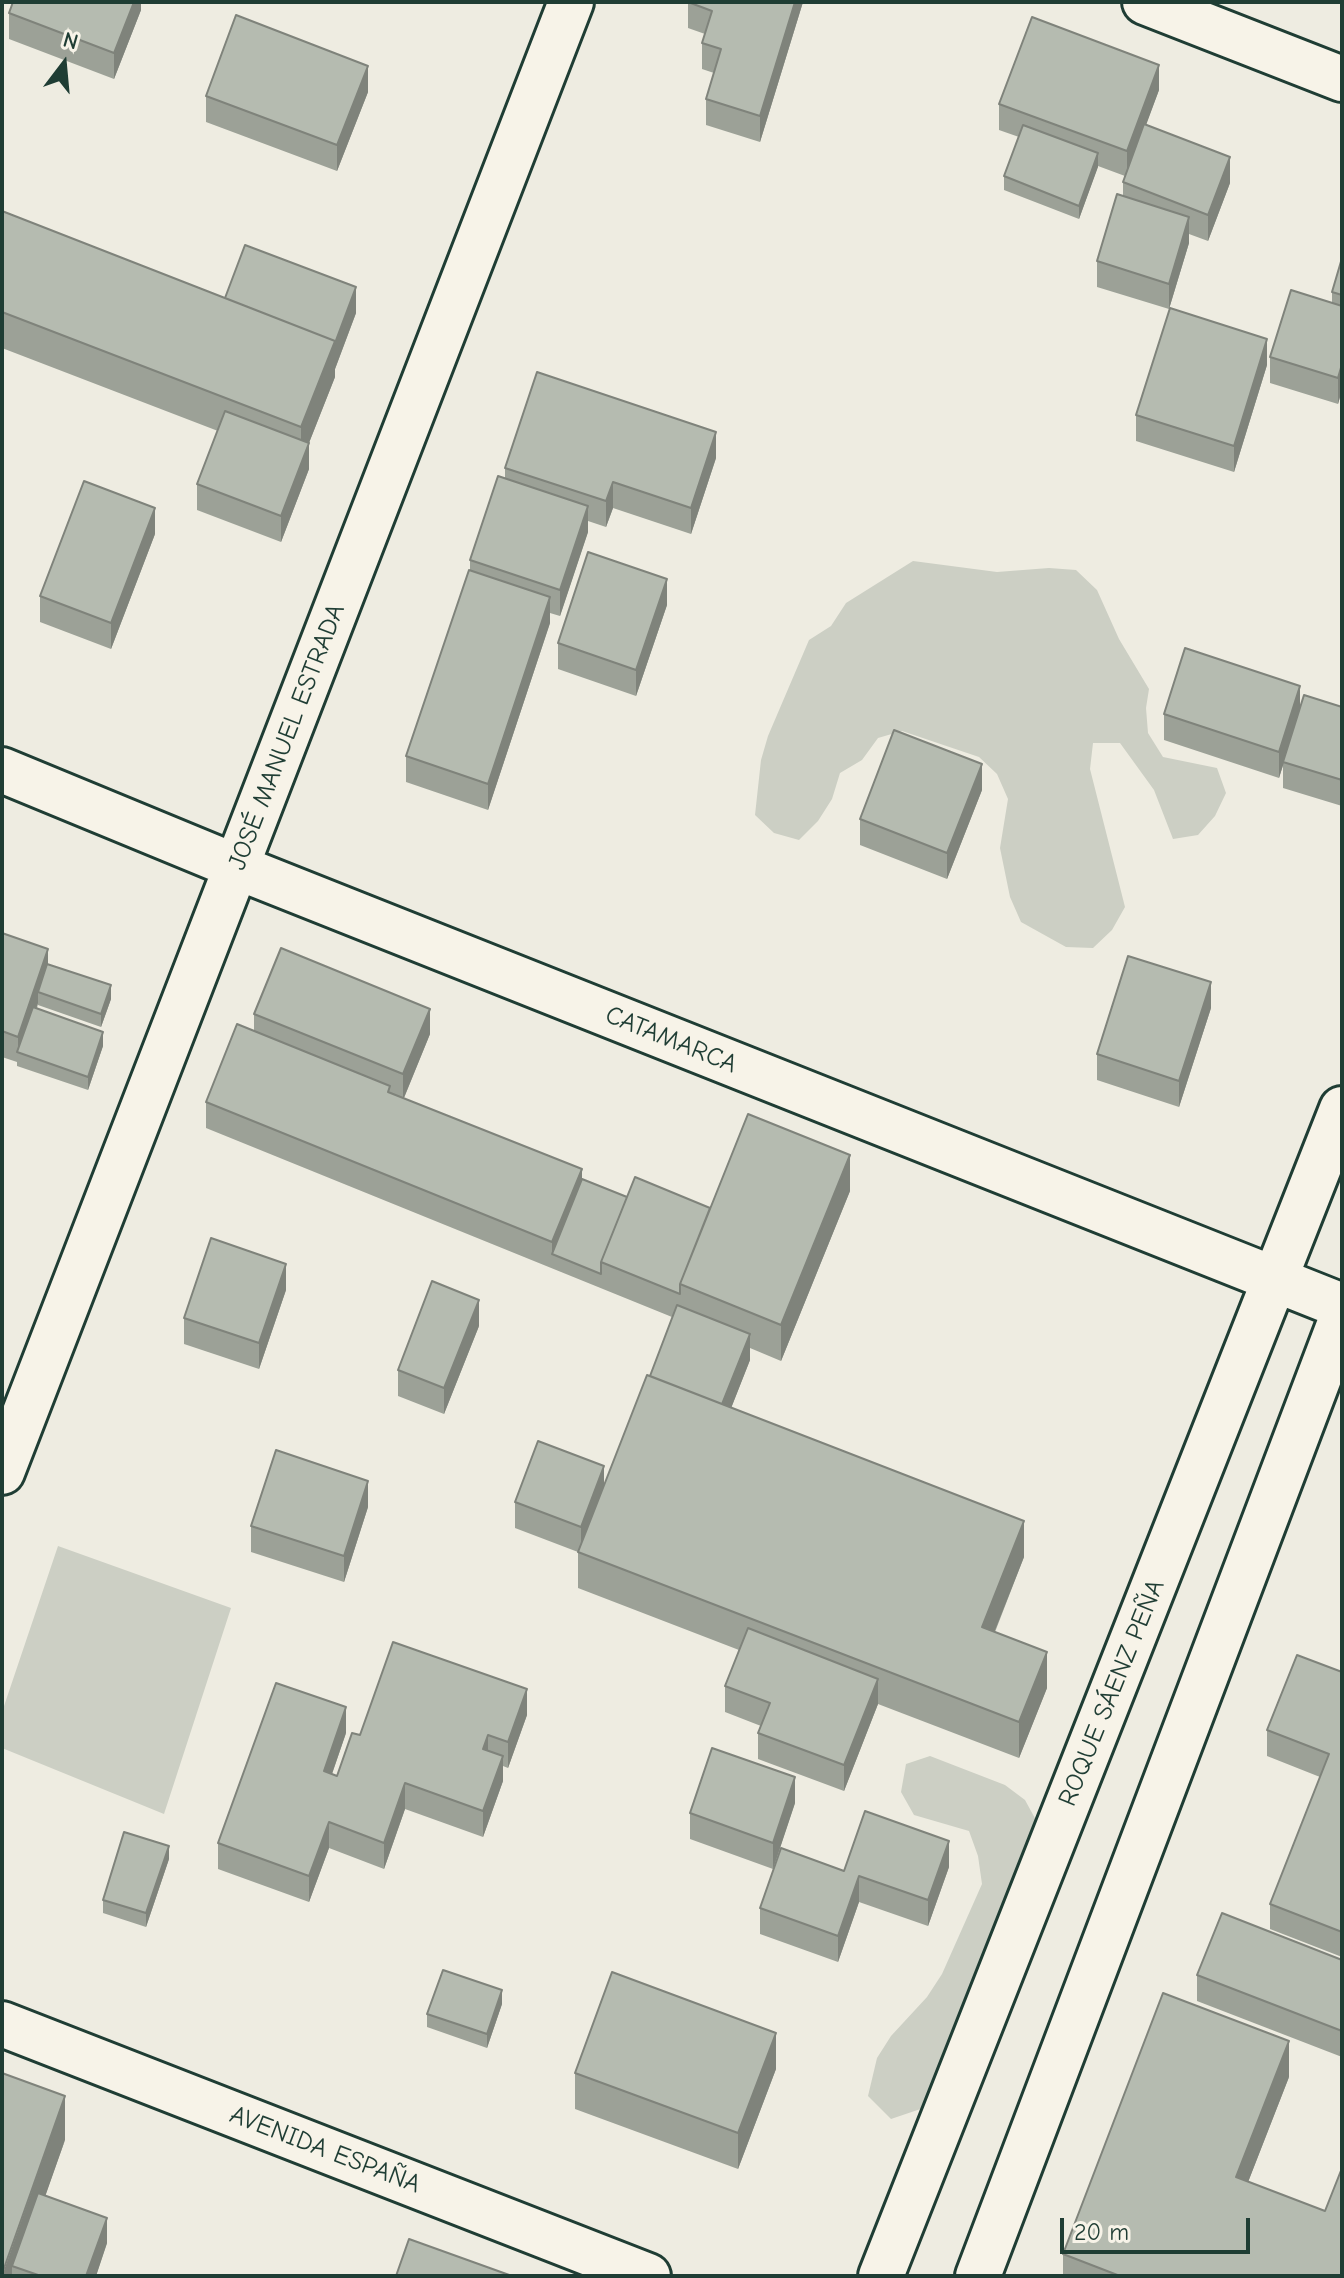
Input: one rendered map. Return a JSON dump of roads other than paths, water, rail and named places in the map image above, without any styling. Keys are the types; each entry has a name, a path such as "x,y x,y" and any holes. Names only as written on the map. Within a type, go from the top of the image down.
{"street":[{"name":"JOSÉ MANUEL ESTRADA","path":"2,1472 571,2"},
{"path":"1145,2 1342,79"},
{"name":"CATAMARCA","path":"2,770 237,867 1342,1306"},
{"name":"ROQUE SÁENZ PEÑA","path":"881,2276 1342,1109"},
{"path":"978,2276 1342,1317"},
{"name":"AVENIDA ESPAÑA","path":"2,2024 648,2276"}]}
